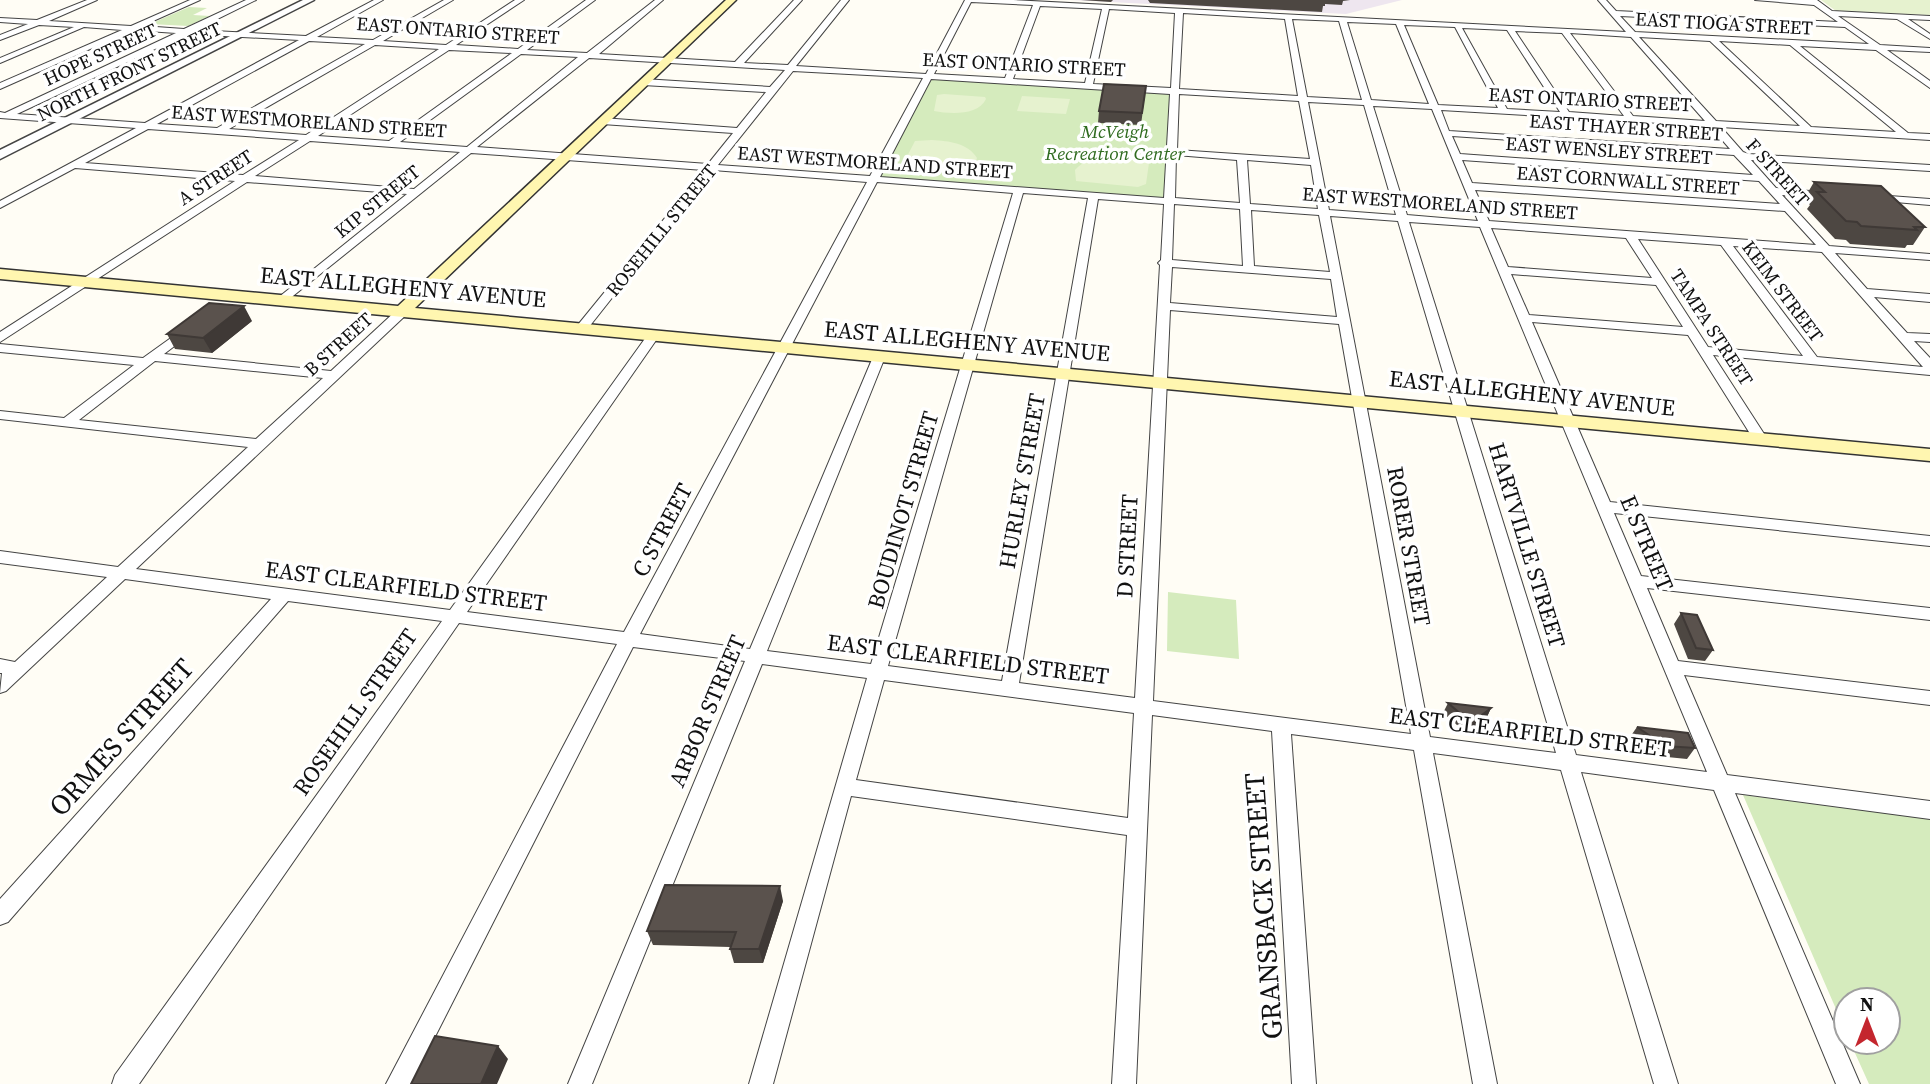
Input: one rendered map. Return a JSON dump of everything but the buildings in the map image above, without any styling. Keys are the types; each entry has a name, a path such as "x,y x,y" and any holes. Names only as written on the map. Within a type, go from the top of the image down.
{"main road":[{"name":"B STREET","path":"403,311 731,0"},
{"name":"EAST ALLEGHENY AVENUE","path":"0,274 1930,455"}],"street":[{"path":"0,38 93,0"},
{"path":"0,86 196,0"},
{"name":"HOPE STREET","path":"2,117 252,0"},
{"name":"NORTH FRONT STREET","path":"0,155 310,0"},
{"path":"0,205 379,0"},
{"path":"217,132 449,0"},
{"name":"A STREET","path":"0,338 520,0"},
{"path":"391,144 591,0"},
{"name":"KIP STREET","path":"283,300 659,0"},
{"path":"738,64 797,0"},
{"name":"ROSEHILL STREET","path":"581,329 845,0"},
{"name":"EAST TIOGA STREET","path":"971,0 1930,50"},
{"name":"C STREET","path":"398,1084 629,638 971,0"},
{"name":"F STREET","path":"1602,0 1930,369"},
{"path":"1759,0 1813,1 1876,47 1926,78 1930,85"},
{"path":"1008,80 1037,4"},
{"path":"1089,85 1106,7"},
{"name":"D STREET","path":"1124,1084 1179,11"},
{"path":"1613,13 1846,25"},
{"path":"1830,13 1930,18"},
{"name":"RORER STREET","path":"1287,16 1485,1084"},
{"path":"1900,17 1930,37"},
{"name":"HARTVILLE STREET","path":"1342,19 1666,1084"},
{"name":"EAST ONTARIO STREET","path":"0,20 1930,137"},
{"name":"E STREET","path":"1399,22 1674,667 1848,1084"},
{"path":"0,61 86,25"},
{"path":"1457,25 1504,111"},
{"path":"1509,28 1566,114"},
{"path":"1564,31 1630,118"},
{"path":"1711,38 1808,129"},
{"path":"1792,43 1905,135"},
{"path":"643,82 772,90"},
{"name":"EAST WESTMORELAND STREET","path":"2,117 1930,257"},
{"path":"601,121 740,131"},
{"name":"EAST THAYER STREET","path":"1445,133 1736,152 1748,157 1930,168"},
{"path":"1171,152 1314,162"},
{"path":"1241,157 1247,207 1249,270"},
{"name":"EAST WENSLEY STREET","path":"1455,157 1760,178"},
{"path":"74,165 416,192"},
{"name":"EAST CORNWALL STREET","path":"1467,186 1787,208"},
{"name":"BOUDINOT STREET","path":"761,1084 844,787 880,673 1019,190"},
{"name":"EAST CORNWALL STREET","path":"1772,191 1838,196"},
{"name":"HURLEY STREET","path":"1009,690 1093,196"},
{"path":"1864,198 1930,202"},
{"name":"TAMPA STREET","path":"1630,235 1761,440"},
{"name":"KEIM STREET","path":"1724,242 1813,360"},
{"path":"1164,263 1334,276"},
{"path":"1504,270 1660,282"},
{"path":"1863,292 1930,298"},
{"path":"67,422 233,296"},
{"path":"1163,306 1343,321"},
{"name":"B STREET","path":"0,685 9,668 121,573 331,375 403,311"},
{"path":"1525,318 1693,331"},
{"name":"ROSEHILL STREET","path":"124,1084 653,336"},
{"path":"1903,336 1930,338"},
{"path":"0,348 331,375"},
{"path":"1706,351 1930,369"},
{"name":"ARBOR STREET","path":"580,1084 748,670 756,657 879,358"},
{"path":"0,415 258,444"},
{"path":"1605,508 1930,541"},
{"name":"EAST CLEARFIELD STREET","path":"0,557 1930,810"},
{"path":"1636,581 1930,614"},
{"name":"ORMES STREET","path":"0,915 283,596"},
{"path":"1674,667 1930,698"},
{"name":"GRANSBACK STREET","path":"1281,725 1304,1084"},
{"path":"844,787 1137,828"}],"shaded area":[{"path":"1070,0 1402,0 1346,14"}],"green space":[{"path":"1821,0 1930,0 1930,15 1836,11"},
{"path":"189,7 207,8 193,15 210,16 188,26 150,24"},
{"name":"McVeigh Recreation Center","path":"929,76 1175,91 1168,201 874,180"},
{"path":"937,95 986,99 982,105 970,111 934,111"},
{"path":"1022,96 1070,99 1066,114 1017,111"},
{"path":"915,141 951,142 969,149 977,158 975,165 966,173 900,170"},
{"path":"1105,155 1150,156 1146,184 1138,187 1076,181 1075,170 1080,165"},
{"path":"1168,592 1236,600 1239,659 1167,651"},
{"path":"1743,795 1930,819 1930,1084 1869,1084 1856,1056 1902,1056 1902,986 1832,986 1832,1000"}]}
